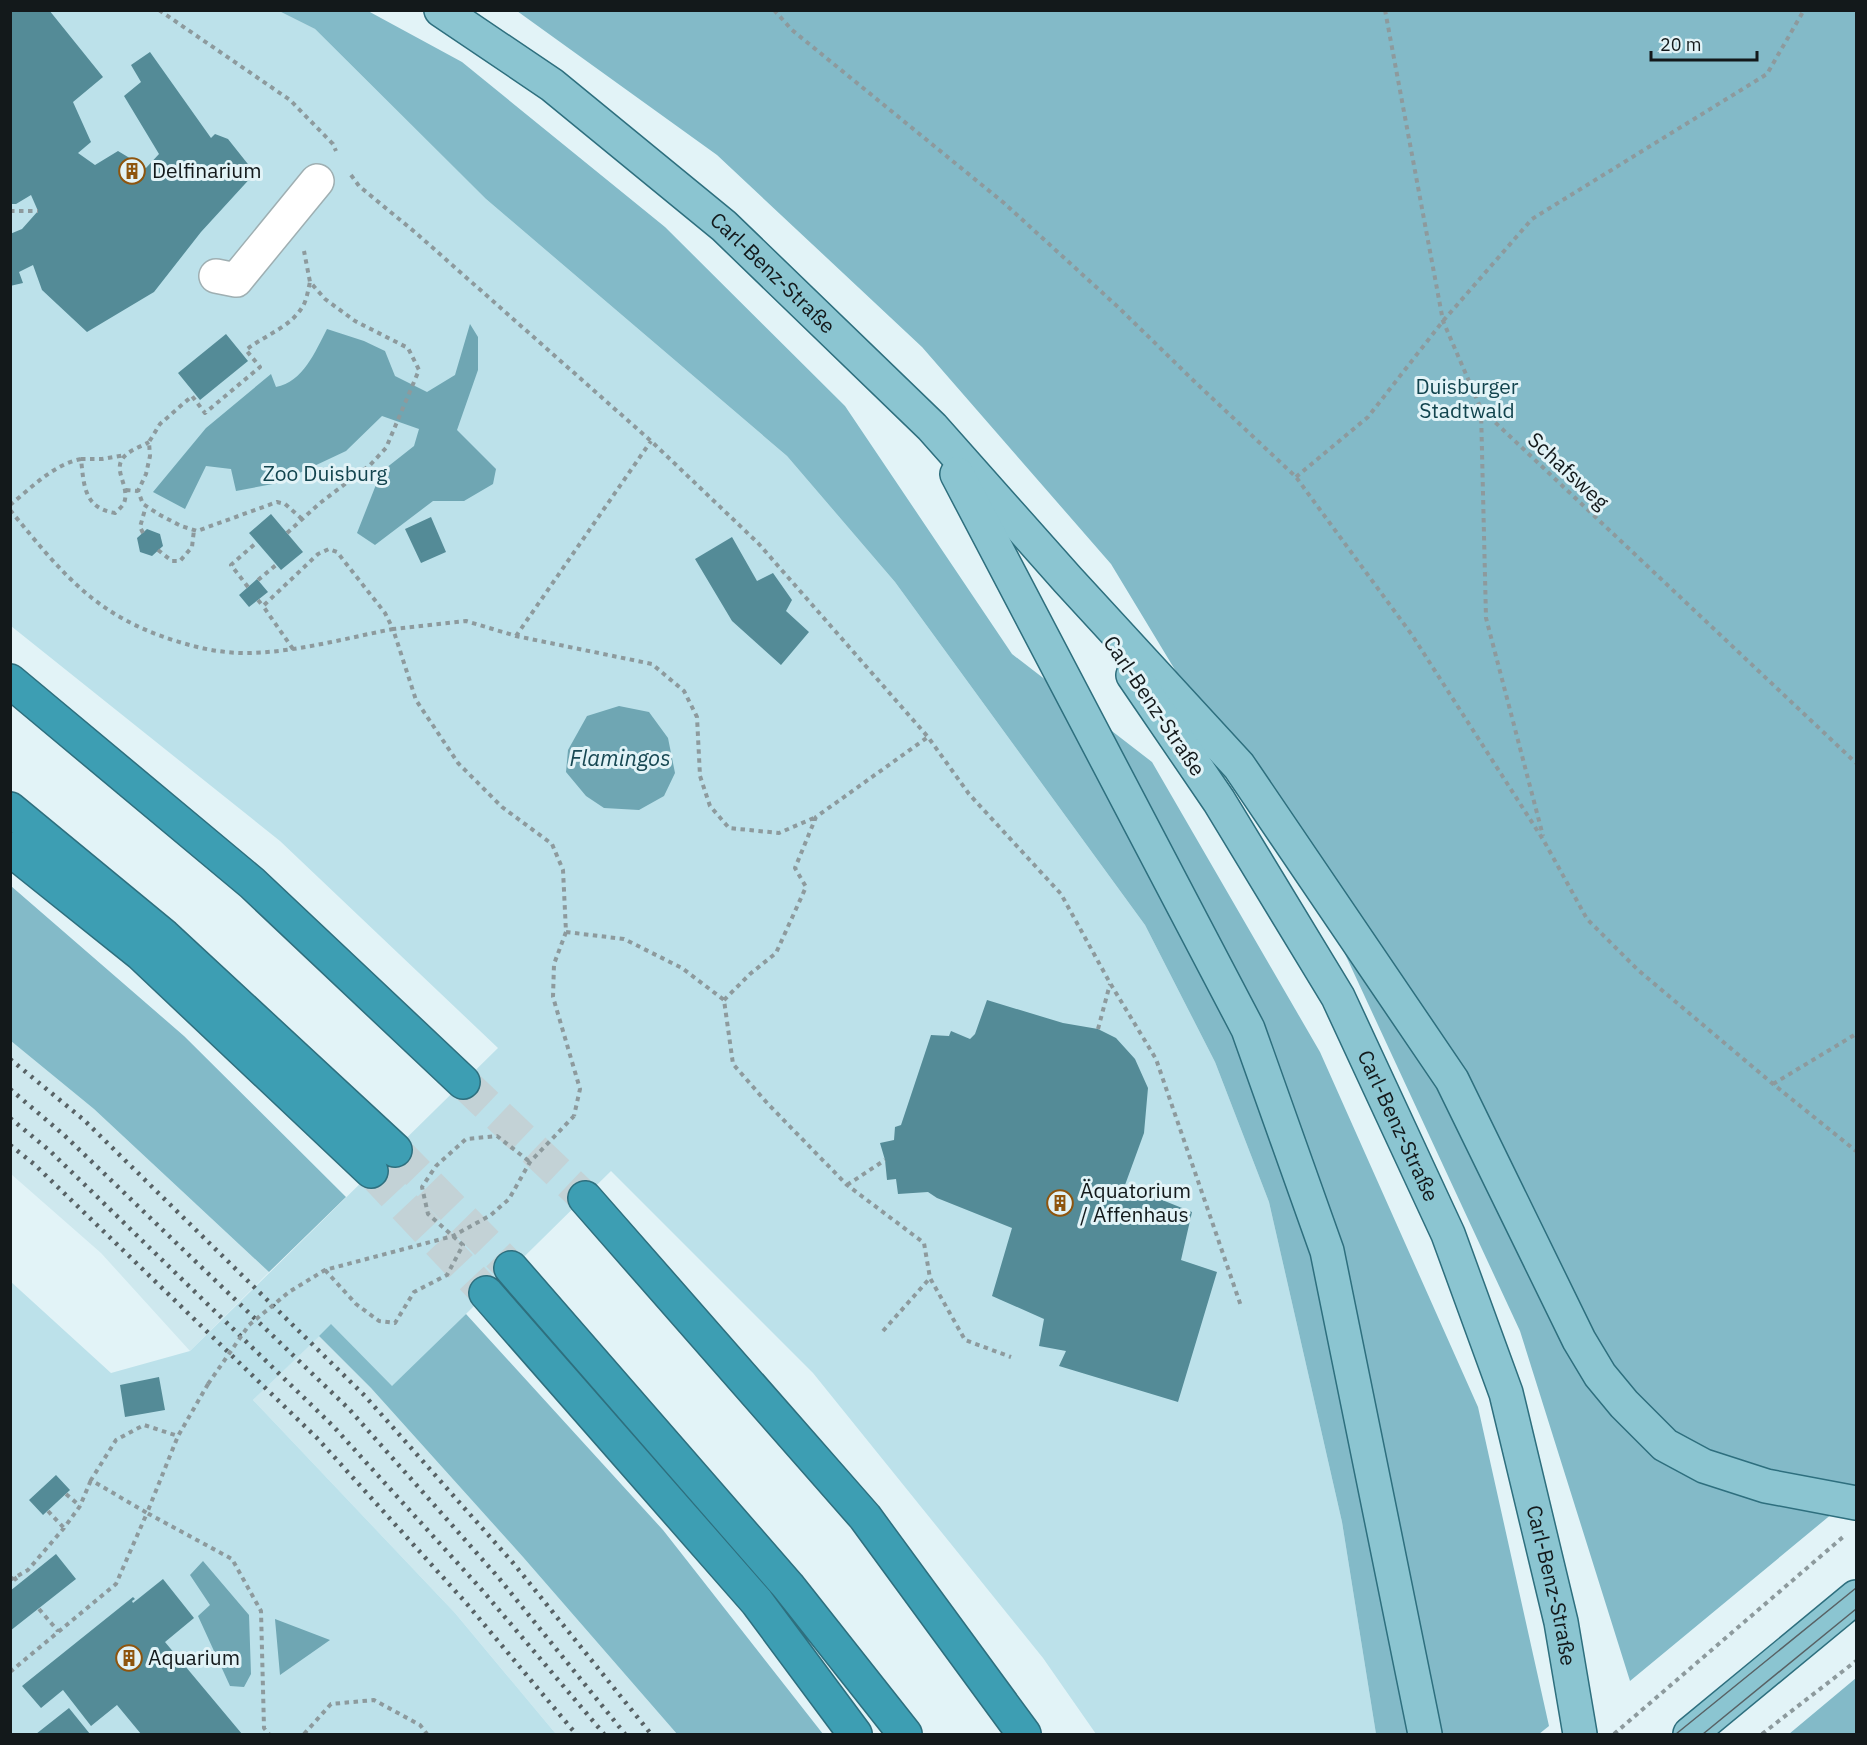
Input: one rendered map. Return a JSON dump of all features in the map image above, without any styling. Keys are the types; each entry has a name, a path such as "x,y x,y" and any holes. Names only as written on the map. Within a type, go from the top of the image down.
{"highway":[{"path":"10,681 252,883 463,1082"},
{"path":"10,809 164,936 383,1160 141,954 10,849"},
{"path":"585,1198 865,1517 1023,1734"},
{"path":"511,1268 788,1586 905,1734"},
{"path":"486,1293 757,1602 855,1734"}],"main road":[{"name":"Carl-Benz-Straße","path":"441,10 552,85 724,226 932,427 1068,580 1239,766 1452,1080 1579,1340 1600,1375 1624,1404 1665,1445 1704,1466 1852,1518"},
{"path":"932,427 1248,1029 1327,1251 1425,1734"},
{"name":"Carl-Benz-Straße","path":"1068,580 1219,801 1338,997 1449,1234 1506,1393 1561,1622 1580,1734"},
{"path":"1690,1734 1857,1597"}],"lane":[{"path":"216,276 236,279 317,181"}],"path":[{"path":"159,10 290,100 333,144 340,159"},
{"path":"774,10 801,37 1004,203 1118,307 1296,477 1412,635 1544,841 1587,919 1638,970 1773,1084 1857,1151"},
{"name":"Schafsweg","path":"1385,10 1443,321 1481,409 1857,763"},
{"path":"1296,477 1368,417 1443,321 1532,219 1767,74 1804,10"},
{"path":"347,168 359,186 417,233 651,441 758,543 928,737 969,794 1061,894 1110,983 1156,1059 1241,1306"},
{"path":"10,211 38,211"},
{"path":"10,505 41,480 70,461 102,459 126,454 149,442 160,424 192,396 205,413 260,367 246,350 258,340 294,320 305,304 310,282 303,243"},
{"path":"287,533 320,503 370,465 386,448 419,370 408,348 342,313 310,282"},
{"path":"1481,409 1486,618 1544,841"},
{"path":"516,636 651,441"},
{"path":"138,491 146,474 150,456 149,442"},
{"path":"81,459 84,482 92,503 101,511 115,513 124,504 126,490 119,474 119,463 126,454"},
{"path":"126,490 138,491"},
{"path":"138,491 146,506 181,526 197,531 277,502 285,504 302,519"},
{"path":"143,533 140,527 146,506"},
{"path":"10,510 68,577 115,615 168,639 220,652 252,653 293,649 393,629 466,621 516,636 652,664 684,690 697,717 700,776 710,806 729,828 779,833 816,817 928,737"},
{"path":"159,550 172,561 180,561 192,547 194,530"},
{"path":"248,587 231,565 257,542"},
{"path":"10,1672 116,1584 178,1436 208,1384 249,1324 289,1292 326,1270 453,1236 491,1215 509,1199 530,1162 574,1116 580,1089 553,996 554,964 566,932 563,870 552,844 502,807 458,764 416,700 393,629 385,614 337,552 329,549 318,554 263,606"},
{"path":"258,580 276,565"},
{"path":"258,600 293,649"},
{"path":"724,1000 750,974 776,953 806,887 795,868 816,817"},
{"path":"566,932 624,939 682,968 724,1000 733,1064 768,1104 847,1185 924,1243 930,1278 965,1340 1011,1357"},
{"path":"1098,1029 1110,983"},
{"path":"1773,1084 1857,1034"},
{"path":"326,1270 356,1304 379,1321 395,1323 414,1292 447,1275 463,1245 428,1214 422,1187 436,1166 466,1139 497,1136 530,1162"},
{"path":"847,1185 885,1160"},
{"path":"883,1331 930,1278"},
{"path":"19,1584 12,1579 28,1570 64,1528 80,1506 91,1480 116,1440 144,1425 178,1436"},
{"path":"91,1480 232,1559 261,1611 264,1728 269,1734"},
{"path":"66,1494 80,1506"},
{"path":"48,1511 64,1528"},
{"path":"1614,1734 1640,1713 1852,1518"},
{"path":"39,1609 57,1631"},
{"path":"1762,1734 1857,1661"},
{"path":"304,1734 331,1704 374,1700 420,1725 427,1734"}],"shaded area":[{"path":"11,1041 94,1109 269,1272 190,1351 101,1253 11,1174"},
{"path":"319,1336 371,1388 523,1557 677,1734 556,1734 455,1613 253,1400"}],"green space":[{"name":"Zoo Duisburg","path":"11,11 279,11 315,29 486,199 787,456 895,582 1145,925 1215,1062 1269,1202 1342,1522 1376,1734 1096,1734 1043,1658 813,1373 611,1171 392,1387 331,1325 253,1400 455,1613 556,1734 11,1734 10,1281 111,1373 190,1351 498,1048 280,841 11,626"},
{"path":"279,11 368,11 462,62 665,227 845,406 1012,654 1152,762 1320,1052 1478,1407 1549,1726 1539,1734 1376,1734 1342,1522 1269,1202 1215,1062 1145,925 895,582 787,456 486,199 315,29"},
{"name":"Duisburger Stadtwald","path":"517,11 1856,11 1856,1494 1630,1681 1520,1331 1339,941 1111,564 922,347 717,155"},
{"path":"11,886 184,1036 346,1197 269,1272 94,1109 11,1041"},
{"path":"466,1314 663,1530 823,1734 677,1734 523,1557 371,1388 319,1336 331,1324 392,1386"},
{"path":"1856,1678 1856,1734 1789,1734"}],"water":[{"path":"470,324 478,337 478,370 457,430 496,469 493,484 464,501 433,501 375,545 357,533 381,472 414,446 419,429 382,416 346,451 278,483 236,491 231,469 206,466 185,509 153,492 206,428 271,374 276,387 294,379 301,373 327,329 364,341 385,351 395,376 427,392 455,375"},
{"name":"Flamingos","path":"619,706 649,712 668,738 675,773 664,796 639,810 604,808 586,796 566,772 568,750 587,716"},
{"path":"203,1561 249,1615 251,1674 244,1687 230,1686 198,1616 210,1605 190,1575"},
{"path":"275,1619 330,1640 280,1675"}],"building":[{"name":"Delfinarium","path":"10,10 49,10 103,77 73,102 91,142 78,153 95,165 118,151 146,168 159,154 124,96 141,82 131,65 150,52 211,138 215,134 228,139 255,173 201,232 154,292 87,332 42,290 33,265 19,272 23,283 10,286 10,234 22,229 38,211 31,195 16,204 10,204"},
{"path":"226,334 248,361 200,400 178,373"},
{"path":"271,514 303,552 281,570 249,533"},
{"path":"431,517 446,552 421,563 405,529"},
{"path":"147,529 160,534 163,546 152,556 140,552 137,538"},
{"path":"732,537 757,581 773,573 792,600 786,611 809,632 781,665 732,621 695,559"},
{"path":"257,579 268,592 249,607 239,595"},
{"name":"Äquatorium / Affenhaus","path":"987,1000 1063,1023 1098,1029 1116,1038 1135,1059 1148,1088 1144,1133 1125,1185 1192,1212 1181,1260 1217,1272 1178,1402 1059,1366 1066,1351 1039,1346 1044,1319 992,1296 1012,1228 937,1198 928,1192 898,1194 896,1179 887,1180 880,1143 894,1140 895,1127 901,1125 931,1035 949,1036 951,1031 970,1039 975,1034"},
{"path":"159,1377 165,1410 125,1417 120,1385"},
{"path":"56,1475 70,1490 43,1515 29,1500"},
{"path":"56,1554 76,1579 10,1631 10,1591"},
{"name":"Aquarium","path":"163,1579 194,1618 165,1642 242,1734 141,1734 117,1705 91,1726 63,1690 41,1708 22,1686 133,1597 135,1599 133,1603"},
{"path":"69,1708 90,1734 36,1734"}],"tunnel":[{"path":"463,1082 585,1198"},
{"path":"395,1150 511,1268"},
{"path":"371,1171 486,1293"}],"tram line":[{"path":"1676,1734 1856,1588"},
{"path":"1703,1734 1856,1609"}],"railway":[{"path":"10,1059 84,1120 365,1396 514,1564 651,1734"},
{"path":"10,1089 64,1135 349,1409 498,1577 625,1734"},
{"path":"10,1118 50,1151 333,1426 482,1590 604,1734"},
{"path":"10,1145 34,1164 318,1439 467,1604 576,1734"}],"place":[{"name":"Delfinarium","path":"132,171"},
{"name":"Äquatorium / Affenhaus","path":"1060,1203"},
{"name":"Aquarium","path":"129,1658"}]}
